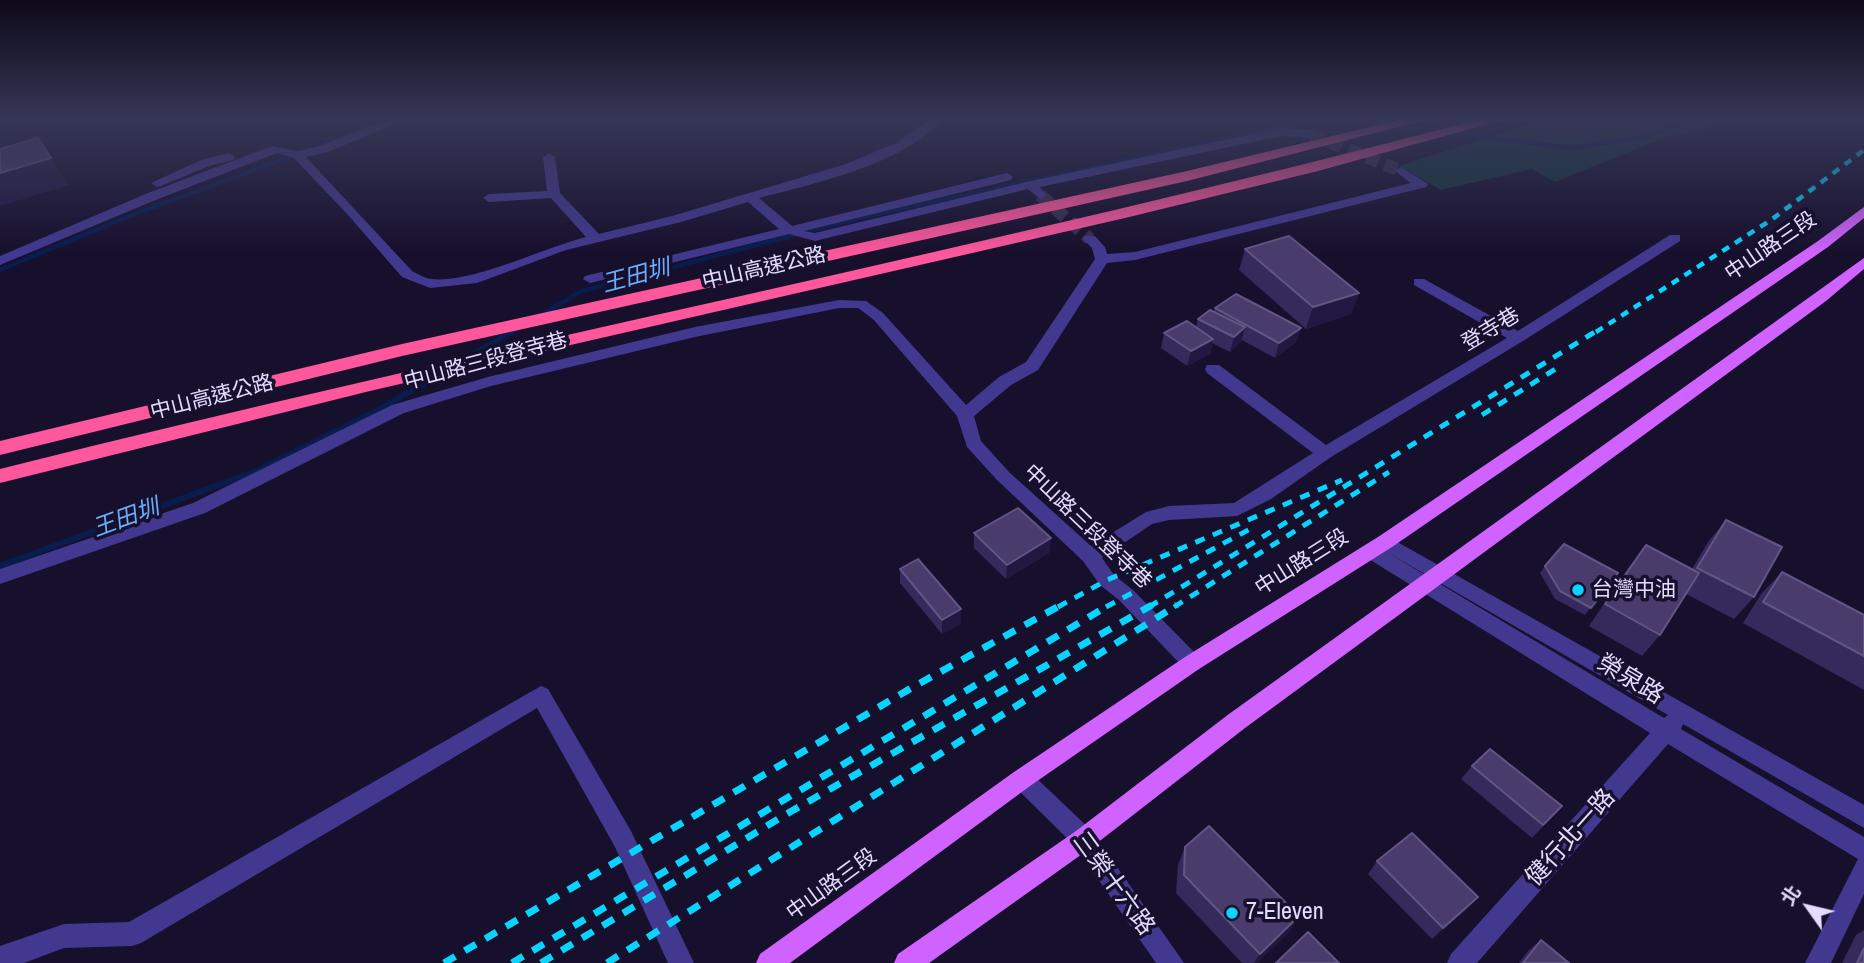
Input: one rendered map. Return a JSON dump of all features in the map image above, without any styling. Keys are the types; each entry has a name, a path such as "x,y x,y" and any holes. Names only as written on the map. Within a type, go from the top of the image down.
{"highway":[{"name":"中山高速公路","path":"0,448 402,350 1238,164"},
{"name":"中山高速公路","path":"0,476 376,382 1236,187 1325,164"}],"main road":[{"name":"中山路三段","path":"769,963 1022,779 1192,663 1378,547 1824,244 1864,211"},
{"path":"907,963 1084,839 1237,721 1426,587 1821,298 1864,262"}],"street":[{"path":"0,252 203,164"},
{"path":"0,261 238,164"},
{"path":"306,164 354,213 407,274 430,284 444,285 472,280 561,247 750,197 857,164"},
{"path":"549,164 554,194 596,239"},
{"path":"750,197 785,229 803,236 816,237 1147,164"},
{"path":"1102,259 1135,256 1422,184 1401,171"},
{"path":"590,279 785,229 1007,177"},
{"path":"489,198 554,194"},
{"name":"登寺巷","path":"1090,556 1146,519 1169,513 1237,509 1265,494 1325,453 1518,338 1675,238"},
{"path":"1090,239 1098,247 1102,259"},
{"path":"964,414 1005,381 1032,366 1102,259"},
{"path":"1419,282 1518,338"},
{"name":"中山路三段登寺巷","path":"0,577 199,508 398,409 488,382 682,335 839,304 861,304 878,316 964,414 973,443 1003,477 1090,556 1107,580 1126,595 1192,663"},
{"path":"1213,369 1325,453"},
{"name":"榮泉路","path":"1378,547 1443,574 1864,817"},
{"name":"榮泉路","path":"1378,547 1426,587 1864,850"},
{"path":"0,959 64,936 132,934 541,695 623,839 681,963"},
{"name":"健行北一路","path":"1460,963 1682,713"},
{"name":"三榮十六路","path":"1022,779 1084,839 1171,963"},
{"path":"1818,963 1864,868"}],"green space":[{"path":"1599,164 1555,182 1532,169 1441,190 1399,166"}],"building":[{"path":"0,164 31,164 0,173"},
{"path":"1289,236 1359,293 1313,307 1245,249"},
{"path":"1236,294 1301,328 1279,343 1215,308"},
{"path":"1210,310 1245,327 1234,337 1198,319"},
{"path":"1187,321 1213,339 1191,351 1164,333"},
{"path":"1018,508 1051,538 1007,565 974,533"},
{"path":"1726,520 1782,547 1754,597 1697,568"},
{"name":"台灣中油","path":"1564,544 1618,573 1591,608 1560,591 1545,566"},
{"path":"1646,545 1699,573 1660,635 1605,604"},
{"path":"918,559 961,609 942,620 900,569"},
{"path":"1782,572 1864,615 1864,656 1763,602"},
{"path":"1490,749 1562,806 1543,825 1472,766"},
{"name":"7-Eleven","path":"1209,826 1299,916 1260,954 1184,875 1185,847"},
{"path":"1412,833 1478,897 1443,928 1377,861"},
{"path":"1308,932 1339,963 1276,963"},
{"path":"1541,940 1569,963 1523,963"},
{"path":"1864,948 1864,963 1857,963"}],"waterway":[{"path":"0,270 129,216 271,164"},
{"name":"王田圳","path":"539,316 582,291 859,218 1110,164"},
{"name":"王田圳","path":"512,332 517,329"},
{"name":"王田圳","path":"460,362 515,330"},
{"name":"王田圳","path":"0,566 259,470 378,410 442,373"}],"tunnel":[{"path":"1384,164 1401,171"},
{"path":"1040,195 1090,239"}],"railway":[{"path":"1596,332 1771,220 1845,164"},
{"path":"1149,607 1598,330"},
{"path":"1482,415 1562,365"},
{"path":"1174,607 1389,472"},
{"path":"1058,607 1107,580 1342,480"},
{"path":"1106,607 1250,529"},
{"path":"444,963 913,687 1061,605"},
{"path":"512,963 1109,605"},
{"path":"541,963 790,812 1152,605"},
{"path":"607,963 1177,605"}],"place":[{"name":"台灣中油","path":"1578,590"},
{"name":"7-Eleven","path":"1232,913"}]}
